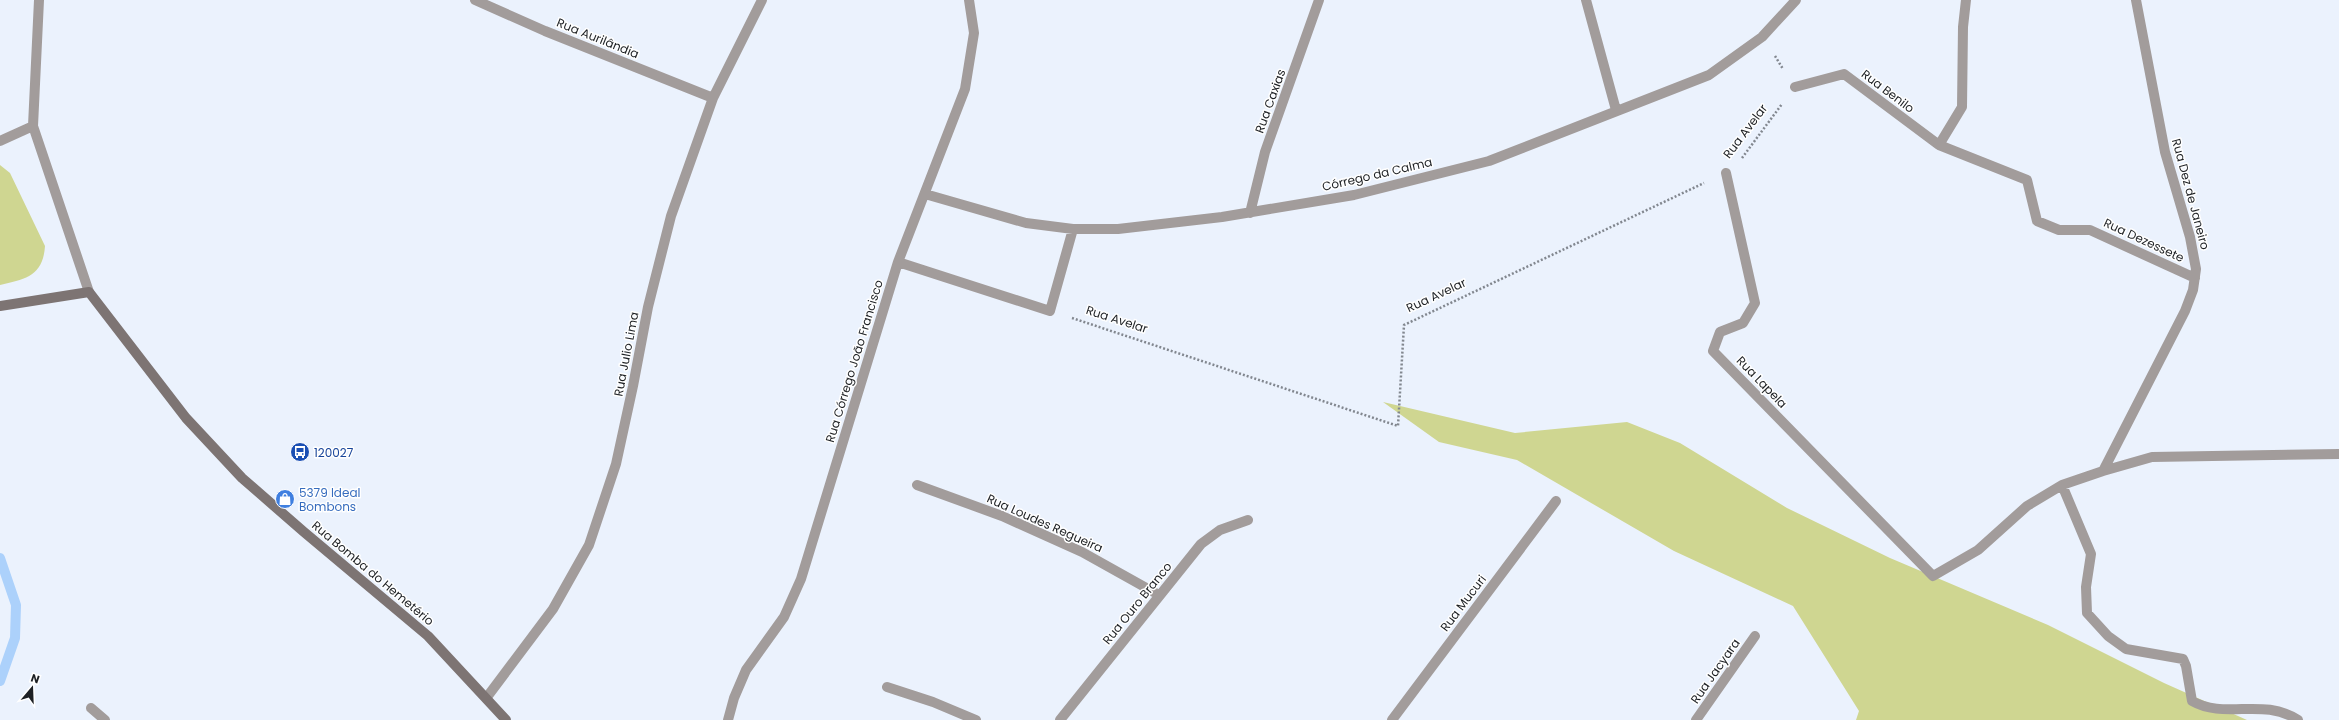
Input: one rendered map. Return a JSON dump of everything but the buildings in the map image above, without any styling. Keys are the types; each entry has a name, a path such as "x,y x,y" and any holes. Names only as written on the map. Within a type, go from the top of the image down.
{"main road":[{"name":"Rua Bomba do Hemetério","path":"89,292 186,418 242,478 428,636 487,697 506,720"},
{"path":"0,306 89,292"}],"street":[{"path":"39,0 33,126 89,292"},
{"name":"Rua Aurilândia","path":"475,0 545,31 713,98"},
{"name":"Rua Julio Lima","path":"487,697 554,609 589,545 616,464 648,307 671,216 713,98 762,0"},
{"name":"Rua Córrego João Francisco","path":"728,720 734,698 746,670 784,617 802,579 898,262 966,89 974,33 969,0"},
{"name":"Rua Caxias","path":"1250,213 1265,152 1319,0"},
{"path":"1586,0 1616,110"},
{"name":"Córrego da Calma","path":"925,194 1026,223 1073,229 1118,229 1250,213 1354,195 1489,161 1616,110 1709,75 1762,36 1796,0"},
{"path":"1938,145 1962,107 1963,27 1966,0"},
{"name":"Rua Dez de Janeiro","path":"2103,471 2185,311 2193,290 2196,269 2190,237 2165,152 2136,0"},
{"name":"Rua Benilo","path":"1795,88 1844,74 1938,145"},
{"path":"0,141 33,126"},
{"name":"Rua Dezessete","path":"1938,145 2027,180 2037,221 2059,230 2090,230 2194,278"},
{"name":"Rua Lapela","path":"1726,173 1756,303 1743,323 1720,332 1713,352 1933,576 1978,550 2027,506 2062,485"},
{"path":"898,262 1050,311 1073,229"},
{"path":"2298,720 2279,712 2257,709 2221,713 2203,709 2192,701 2186,666 2182,659 2126,649 2108,636 2087,613 2086,587 2091,554 2062,485 2152,457 2339,454"},
{"name":"Rua Loudes Regueira","path":"917,485 1002,516 1082,552 1159,595"},
{"name":"Rua Mucuri","path":"1392,720 1556,501"},
{"name":"Rua Ouro Branco","path":"1060,720 1201,544 1220,530 1248,520"},
{"name":"Rua Jacyara","path":"1696,720 1755,636"},
{"path":"886,687 933,702 976,720"},
{"path":"91,708 105,720"}],"path":[{"path":"1762,36 1795,88"},
{"name":"Rua Avelar","path":"1050,311 1398,426 1404,325 1734,169 1795,88"}],"green space":[{"path":"0,165 10,173 45,246 44,256 37,270 18,281 0,285"},
{"path":"1383,402 1515,433 1627,422 1680,443 1787,508 1890,558 2048,625 2164,683 2247,720 1856,720 1859,711 1793,606 1674,551 1517,460 1439,442"}],"waterway":[{"path":"0,558 16,605 15,638 0,681"}],"place":[{"name":"120027","path":"300,452"},
{"name":"5379 Ideal Bombons","path":"285,499"}]}
